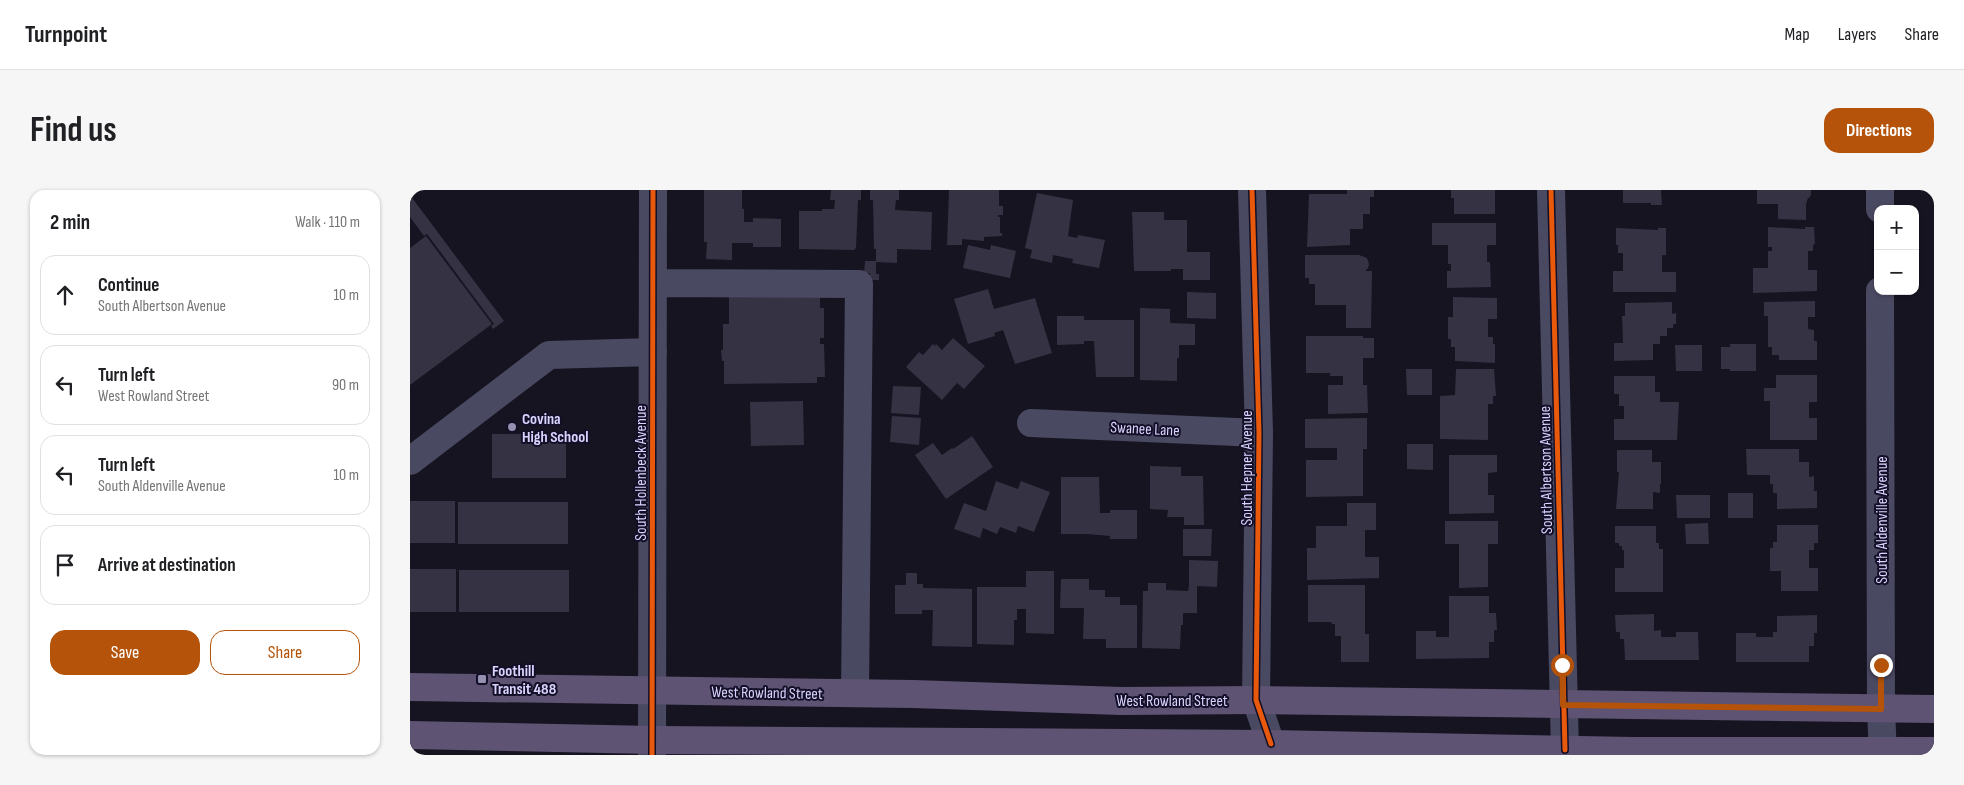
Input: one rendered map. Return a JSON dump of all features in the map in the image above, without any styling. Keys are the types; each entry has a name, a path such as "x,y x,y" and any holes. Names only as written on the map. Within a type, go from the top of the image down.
{"main road":[{"name":"West Rowland Street","path":"410,687 854,693 1121,701 1256,700 1934,709"},
{"path":"410,735 653,747 1565,750 1633,753 1934,751"}],"street":[{"name":"South Hollenbeck Avenue","path":"653,190 653,747"},
{"name":"South Hepner Avenue","path":"1252,190 1259,433 1256,700 1272,750"},
{"name":"South Albertson Avenue","path":"1551,190 1565,750"},
{"path":"1880,190 1880,205"},
{"path":"653,283 859,284 854,693"},
{"name":"South Aldenville Avenue","path":"1880,295 1882,752"},
{"path":"410,461 548,354 653,352"},
{"name":"Swanee Lane","path":"1031,422 1259,433"}],"building":[{"path":"704,190 742,190 744,222 753,222 753,218 781,219 781,247 753,247 753,243 732,243 732,260 706,259 707,242 704,242"},
{"path":"831,190 861,190 861,200 858,200 856,248 854,250 799,249 799,211 834,209 835,200 830,200"},
{"path":"870,190 899,190 899,200 896,200 895,210 932,212 931,250 897,249 897,263 876,262 876,274 879,274 879,280 870,280 870,273 864,273 865,261 876,261 873,200 870,200"},
{"path":"949,190 999,190 999,206 1003,206 1003,215 998,215 1000,217 1000,233 1002,233 1002,236 984,237 984,241 962,239 962,245 947,245"},
{"path":"1347,190 1374,190 1374,197 1370,197 1370,214 1363,214 1363,229 1350,229 1350,245 1307,247 1309,194 1347,194"},
{"path":"1451,190 1495,190 1495,214 1454,214 1454,198 1451,198"},
{"path":"1623,190 1661,190 1662,205 1623,203"},
{"path":"1757,190 1811,190 1811,195 1806,204 1806,220 1778,219 1778,204 1757,204"},
{"path":"1037,193 1073,200 1068,236 1077,238 1078,235 1105,240 1099,268 1072,263 1073,259 1053,255 1052,263 1030,258 1032,250 1025,248"},
{"path":"410,195 504,321 493,329 491,326 494,324 427,234 424,236 410,217"},
{"path":"1132,212 1164,212 1164,220 1187,220 1187,252 1210,252 1210,280 1183,280 1183,269 1171,269 1171,271 1134,271"},
{"path":"1432,223 1496,223 1496,245 1487,245 1487,262 1490,262 1491,287 1447,288 1447,271 1451,271 1451,264 1448,264 1448,245 1432,245"},
{"path":"1768,227 1805,229 1805,227 1814,227 1815,244 1813,245 1813,251 1808,251 1808,270 1817,270 1817,291 1753,293 1753,268 1768,268 1768,251 1772,251 1772,247 1768,247"},
{"path":"1616,228 1658,230 1658,228 1666,228 1666,255 1662,255 1662,272 1676,272 1676,292 1613,292 1613,271 1623,271 1623,253 1618,253"},
{"path":"426,236 492,324 410,385 410,248"},
{"path":"968,245 990,250 991,245 1016,251 1010,278 963,268"},
{"path":"1305,255 1359,255 1367,258 1369,264 1365,271 1372,271 1371,328 1346,328 1346,305 1315,305 1315,284 1309,284 1309,278 1305,278"},
{"path":"988,289 994,309 1035,298 1052,353 1015,364 1003,330 994,333 995,336 968,344 954,299"},
{"path":"1187,292 1216,293 1216,319 1187,318"},
{"path":"820,296 820,308 824,308 824,338 820,338 820,344 824,344 825,377 817,377 817,383 724,384 724,361 722,361 721,350 723,350 723,324 729,324 729,297"},
{"path":"1453,297 1497,298 1497,319 1488,319 1488,337 1493,337 1493,344 1495,344 1495,363 1455,361 1455,347 1451,347 1451,339 1448,339 1448,317 1453,317"},
{"path":"1815,301 1815,317 1808,317 1808,329 1814,330 1814,341 1817,341 1817,360 1779,360 1779,355 1772,355 1772,347 1768,347 1768,316 1764,316 1764,302"},
{"path":"1672,302 1672,314 1676,313 1676,324 1673,324 1673,328 1667,328 1667,336 1660,336 1660,344 1653,344 1653,360 1614,361 1614,343 1623,343 1622,316 1625,316 1625,303"},
{"path":"1140,308 1170,309 1170,323 1195,324 1195,345 1179,345 1177,381 1140,380"},
{"path":"1057,316 1084,316 1084,320 1134,320 1134,377 1096,377 1094,341 1084,341 1084,344 1057,345"},
{"path":"1306,336 1363,336 1363,338 1374,338 1374,358 1363,358 1363,385 1367,385 1368,413 1328,414 1328,385 1343,385 1343,376 1330,376 1330,373 1306,373"},
{"path":"953,338 985,366 964,389 957,383 942,400 906,367 919,352 923,355 933,344 935,346 936,344 942,350"},
{"path":"1730,344 1756,344 1756,371 1721,369 1721,347 1730,347"},
{"path":"1675,345 1702,345 1702,371 1676,371"},
{"path":"1406,369 1432,369 1432,395 1407,395"},
{"path":"1456,369 1494,369 1496,396 1493,396 1493,404 1488,404 1488,440 1440,439 1440,396 1455,395"},
{"path":"1776,375 1817,375 1817,402 1809,402 1809,418 1817,418 1817,440 1770,440 1770,401 1764,401 1764,388 1776,388"},
{"path":"1614,376 1655,376 1655,392 1660,392 1660,402 1679,402 1677,440 1614,440 1614,419 1624,419 1624,406 1619,406 1619,394 1614,394"},
{"path":"893,386 921,387 919,415 891,413"},
{"path":"803,401 804,445 751,446 750,402"},
{"path":"892,416 921,418 919,445 890,442"},
{"path":"1367,418 1367,449 1363,449 1363,496 1306,497 1306,460 1337,460 1337,448 1305,448 1305,419"},
{"path":"492,434 566,434 566,478 492,478"},
{"path":"972,436 993,467 946,499 915,455 933,443 942,455"},
{"path":"1407,444 1433,444 1433,470 1407,469"},
{"path":"1746,449 1799,449 1799,462 1809,462 1809,477 1814,476 1814,491 1817,491 1817,508 1777,509 1777,493 1773,493 1770,475 1747,475"},
{"path":"1617,450 1652,450 1652,462 1661,462 1660,493 1653,492 1653,509 1616,509 1619,472 1617,472"},
{"path":"1449,455 1497,455 1497,472 1488,473 1488,495 1494,495 1494,513 1449,514"},
{"path":"1150,466 1181,467 1181,476 1203,476 1204,525 1184,525 1184,517 1167,517 1168,510 1150,509"},
{"path":"1061,477 1099,477 1100,513 1110,513 1110,510 1137,510 1137,539 1110,539 1110,536 1088,534 1061,534"},
{"path":"996,481 1018,489 1021,481 1050,492 1034,532 1018,526 1016,533 1000,527 997,534 983,528 980,538 954,529 964,503 986,511"},
{"path":"1728,493 1753,493 1753,518 1728,518"},
{"path":"1676,495 1710,495 1710,518 1677,518"},
{"path":"410,501 455,501 455,543 410,543"},
{"path":"458,502 568,502 568,544 458,544"},
{"path":"1347,503 1376,503 1376,530 1365,530 1365,557 1379,557 1379,578 1307,580 1307,548 1316,548 1316,526 1347,526"},
{"path":"1445,521 1498,521 1498,544 1488,544 1488,587 1459,588 1459,544 1445,544"},
{"path":"1708,523 1709,544 1686,544 1685,524"},
{"path":"1777,525 1818,525 1818,543 1814,543 1814,550 1809,550 1809,568 1818,568 1818,591 1781,591 1781,571 1770,571 1770,548 1773,548 1773,542 1777,542"},
{"path":"1615,526 1656,526 1656,543 1659,543 1659,549 1663,549 1663,592 1615,592 1615,568 1624,568 1624,550 1622,550 1622,546 1619,546 1619,543 1615,543"},
{"path":"1183,529 1212,529 1211,556 1183,556"},
{"path":"1189,560 1218,561 1217,587 1197,586 1197,613 1183,613 1180,649 1142,648 1143,591 1148,591 1148,583 1166,583 1166,590 1188,591"},
{"path":"410,569 456,569 456,612 410,612"},
{"path":"459,570 569,570 569,612 459,612"},
{"path":"1026,571 1054,571 1054,634 1026,633 1026,609 1017,609 1017,620 1014,620 1014,645 977,644 977,587 1026,587"},
{"path":"906,573 917,573 917,584 923,584 923,588 972,589 972,647 932,646 933,610 922,610 922,614 895,614 895,585 906,585"},
{"path":"1061,579 1089,579 1089,590 1105,590 1105,597 1120,597 1120,605 1137,605 1137,648 1106,648 1106,639 1083,639 1084,608 1060,608"},
{"path":"1308,585 1365,585 1365,634 1369,634 1369,662 1341,662 1341,636 1335,636 1335,624 1331,622 1308,622"},
{"path":"1449,596 1489,596 1489,613 1496,613 1497,630 1494,630 1494,642 1489,642 1489,658 1416,659 1416,631 1436,631 1436,637 1449,637"},
{"path":"1654,614 1654,631 1661,630 1661,637 1676,637 1676,632 1698,632 1699,660 1625,660 1624,639 1620,639 1620,632 1616,632 1615,615"},
{"path":"1817,615 1817,633 1814,633 1814,646 1809,646 1809,662 1736,662 1736,633 1756,633 1756,637 1773,637 1773,632 1777,632 1777,616"}],"cycle path":[{"path":"652,755 653,190"},
{"path":"1252,190 1259,433 1256,700 1271,744"},
{"path":"1551,190 1565,750"}],"place":[{"name":"Covina High School","path":"512,427"},
{"name":"Foothill Transit 488","path":"482,679"}],"route":[{"path":"1562,665 1563,705 1881,709 1881,665"}]}
